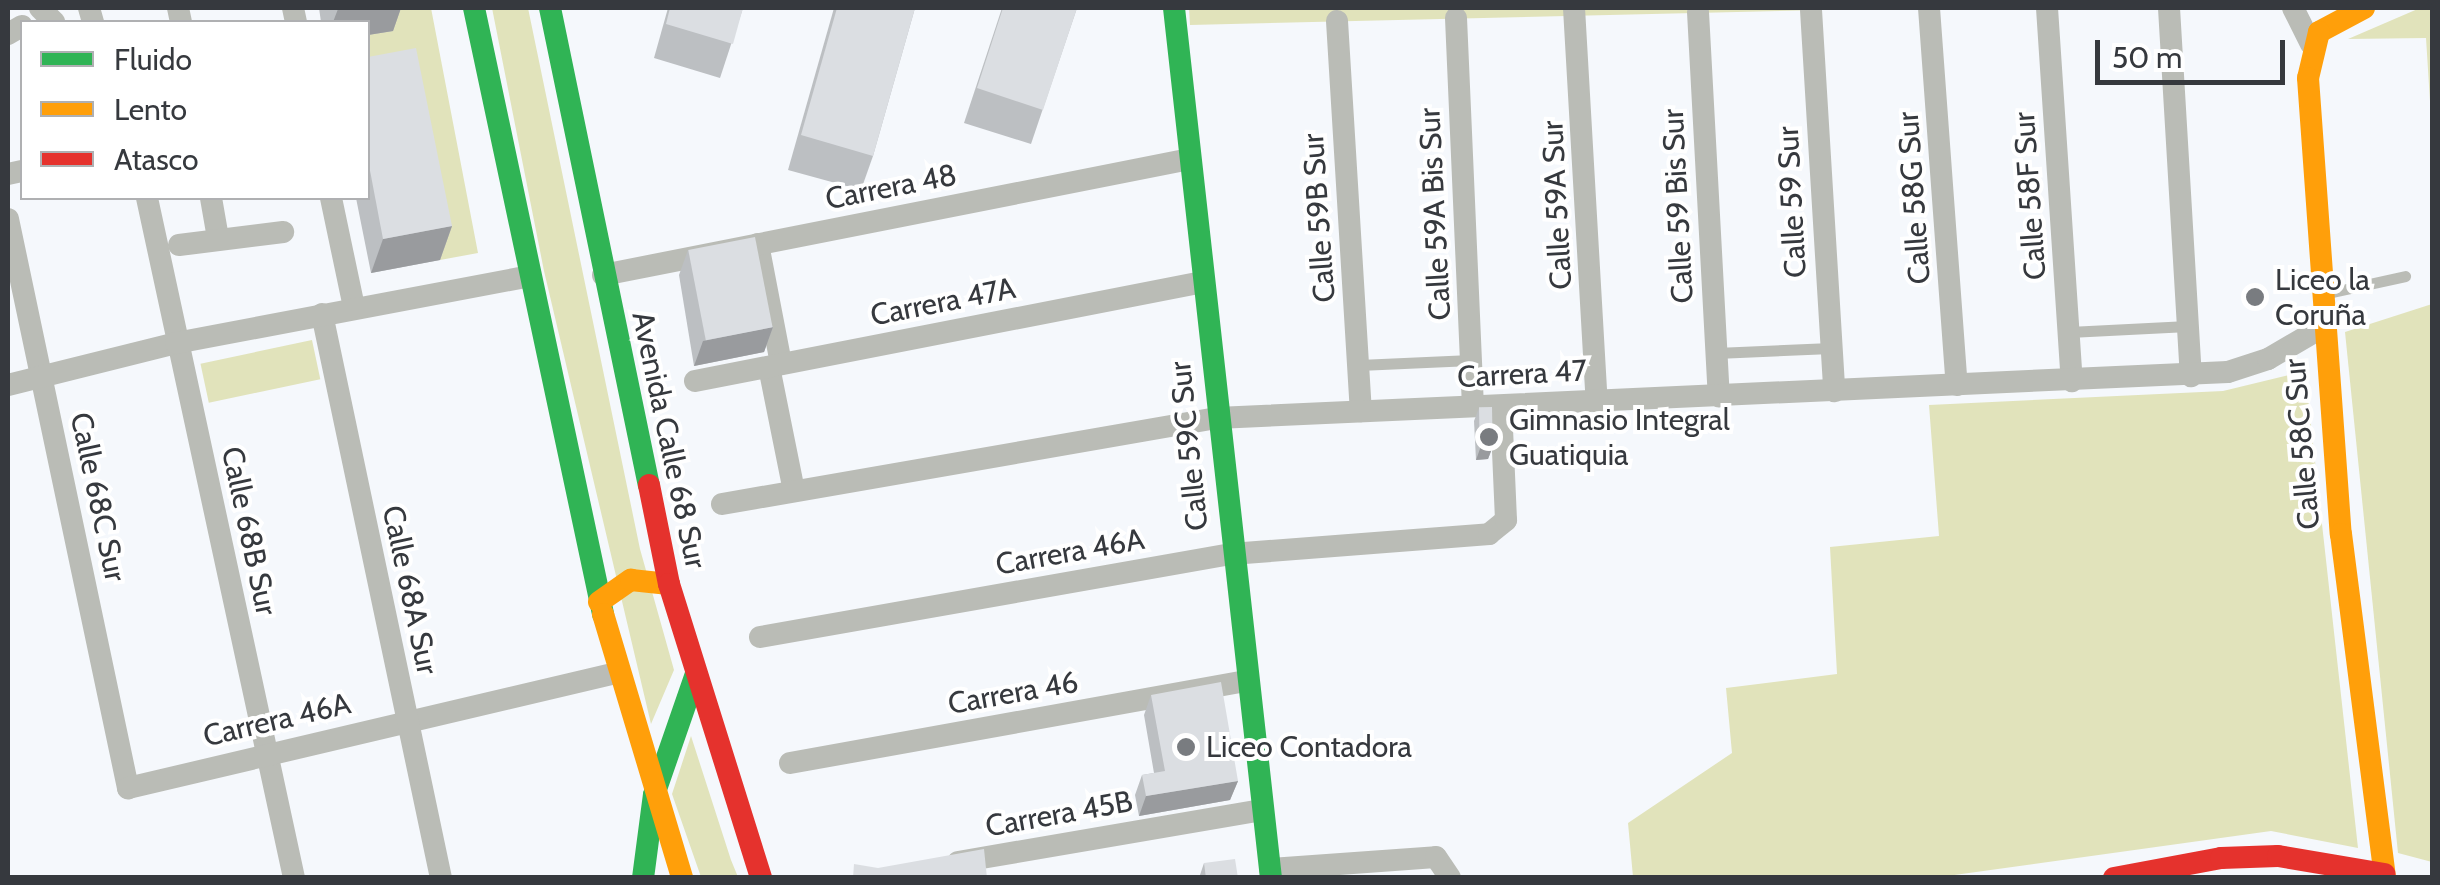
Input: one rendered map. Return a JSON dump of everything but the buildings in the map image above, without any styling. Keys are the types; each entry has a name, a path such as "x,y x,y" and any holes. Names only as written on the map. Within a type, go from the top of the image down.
{"street":[{"path":"474,8 526,277 599,602 616,673 682,878"},
{"name":"Avenida Calle 68 Sur","path":"550,8 669,584 761,878"},
{"name":"Calle 59C Sur","path":"1174,8 1231,554 1270,873"},
{"name":"Calle 59A Sur","path":"1574,8 1597,401"},
{"name":"Calle 58G Sur","path":"1928,8 1957,386"},
{"name":"Calle 58F Sur","path":"2047,8 2072,381"},
{"path":"2169,8 2192,376"},
{"name":"Calle 58C Sur","path":"2293,8 2311,44 2322,328 2390,876"},
{"path":"2311,44 2328,25 2364,8"},
{"name":"Calle 59 Sur","path":"1810,10 1834,391"},
{"name":"Calle 59 Bis Sur","path":"1698,12 1719,396"},
{"name":"Calle 59A Bis Sur","path":"1456,18 1474,406"},
{"name":"Calle 59B Sur","path":"1337,21 1361,411"},
{"name":"Carrera 48","path":"603,276 1190,158"},
{"name":"Calle 68B Sur","path":"147,200 294,878"},
{"path":"212,200 218,238"},
{"path":"331,200 354,307"},
{"name":"Calle 68C Sur","path":"8,218 128,788"},
{"path":"178,245 282,232"},
{"path":"758,244 794,491"},
{"path":"8,385 176,343 526,277"},
{"name":"Carrera 47A","path":"695,381 1203,282"},
{"name":"Calle 68A Sur","path":"322,314 440,878"},
{"name":"Carrera 47","path":"722,504 1217,418 2192,376 2258,363 2322,328"},
{"name":"Carrera 46A","path":"760,637 1231,554 1489,534 1506,520 1502,406"},
{"path":"599,602 631,580 669,584"},
{"name":"Carrera 46A","path":"128,788 267,752 616,673"},
{"path":"644,878 654,795 696,674"},
{"name":"Carrera 46","path":"790,763 1246,681"},
{"name":"Carrera 45B","path":"942,864 1262,810"},
{"path":"2114,878 2221,858 2278,856 2390,876"},
{"path":"1270,873 1436,857 1450,878"}],"lane":[{"path":"2320,294 2405,276"},
{"path":"2069,332 2188,326"},
{"path":"1716,353 1831,348"},
{"path":"1358,365 1471,360"}],"green space":[{"path":"389,8 431,8 478,253 440,260 404,83 370,89 370,32"},
{"path":"492,8 528,8 640,549 674,670 651,724 544,271"},
{"path":"1189,8 1901,8 1190,25"},
{"path":"2420,8 2432,8 2432,133 2426,38 2348,39"},
{"path":"2432,304 2432,862 2398,853 2345,332"},
{"path":"312,340 320,379 209,403 200,364"},
{"path":"2305,371 2358,848 2271,831 1940,877 1633,877 1628,823 1732,753 1726,688 1837,674 1830,547 1939,536 1929,405 2223,391"},
{"path":"691,736 738,877 701,877 672,794"}],"traffic: fast":[{"path":"474,8 603,614"},
{"path":"550,8 649,485"},
{"path":"1174,8 1271,878"},
{"path":"643,878 654,795 696,674"}],"traffic: slow":[{"path":"2364,8 2319,32 2308,78 2341,534 2385,878"},
{"path":"599,602 631,580 669,584"},
{"path":"603,614 682,878"}],"traffic: jam":[{"path":"649,485 669,584 761,878"},
{"path":"2114,878 2221,858 2278,856 2384,874"}],"place":[{"name":"Liceo la Coruña","path":"2255,297"},
{"name":"Gimnasio Integral Guatiquia","path":"1489,437"},
{"name":"Liceo Contadora","path":"1186,747"}]}
